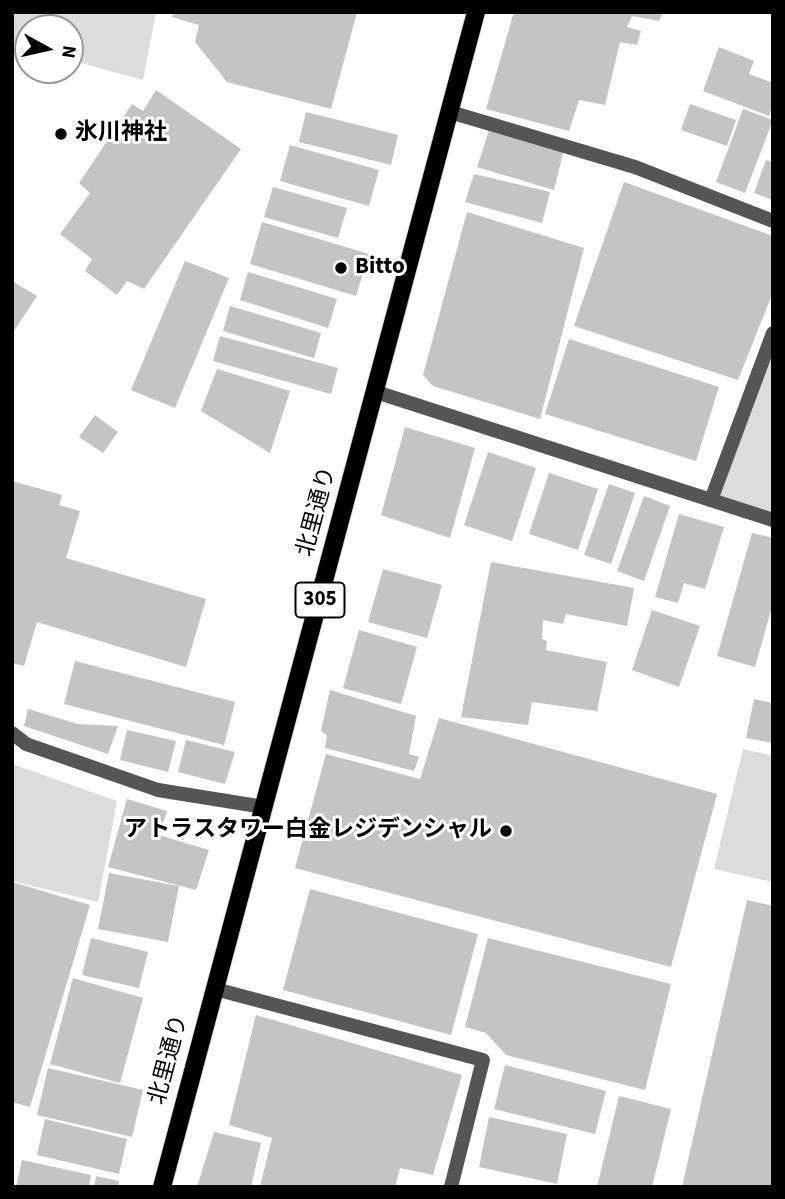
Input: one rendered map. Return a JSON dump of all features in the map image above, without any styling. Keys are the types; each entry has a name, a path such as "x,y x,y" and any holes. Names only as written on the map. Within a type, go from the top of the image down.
{"main road":[{"name":"北里通り","path":"162,1187 476,12"}],"street":[{"path":"450,112 635,167 773,221"},
{"path":"711,500 773,333"},
{"path":"376,392 773,520"},
{"path":"12,733 26,744 158,790 264,807"},
{"path":"215,989 483,1060 451,1187"}],"shaded area":[{"path":"12,12 156,12 143,80 84,64 84,14 14,14 12,43"},
{"path":"773,334 773,520 711,500"},
{"path":"743,749 773,756 773,882 714,869"},
{"path":"12,764 117,801 98,902 12,881"}],"building":[{"path":"173,12 357,12 331,109 227,82 195,42 199,25 172,17"},
{"path":"514,12 663,12 659,21 632,16 627,27 641,31 637,45 620,42 605,105 579,100 569,131 486,109"},
{"path":"719,47 754,61 749,74 773,83 773,104 769,116 703,91"},
{"path":"156,90 241,149 144,289 127,281 117,295 85,271 92,259 60,234 90,193 79,183 132,104 143,111"},
{"path":"690,104 736,120 727,146 681,130"},
{"path":"743,109 773,120 745,193 716,182"},
{"path":"306,112 398,135 391,165 299,142"},
{"path":"489,131 563,153 554,190 477,167"},
{"path":"290,145 379,170 369,206 280,181"},
{"path":"766,160 773,162 773,200 754,193"},
{"path":"474,174 550,192 542,223 465,202"},
{"path":"624,182 773,236 773,292 738,380 574,326"},
{"path":"273,187 347,208 338,238 264,217"},
{"path":"467,212 584,248 540,419 433,386 423,375"},
{"path":"262,222 369,254 356,296 250,264"},
{"path":"185,261 229,278 175,408 131,390"},
{"path":"248,272 337,299 328,328 240,300"},
{"path":"12,281 37,296 12,334"},
{"path":"230,306 321,333 314,358 223,331"},
{"path":"220,336 338,368 331,394 213,361"},
{"path":"569,339 719,387 696,461 545,414"},
{"path":"217,369 290,391 270,453 201,411"},
{"path":"95,415 118,432 103,453 79,437"},
{"path":"405,427 475,448 450,538 381,515"},
{"path":"488,452 536,468 512,541 464,525"},
{"path":"549,473 598,489 578,550 529,534"},
{"path":"12,481 62,495 59,505 80,511 66,558 206,599 186,667 37,622 24,666 12,663"},
{"path":"609,484 635,493 611,564 584,555"},
{"path":"644,496 670,506 644,581 617,571"},
{"path":"679,514 724,527 705,589 684,583 678,603 655,597"},
{"path":"752,533 773,538 773,603 755,667 717,656"},
{"path":"491,562 634,588 627,626 566,614 563,624 543,620 542,639 547,641 546,650 607,662 597,711 532,702 528,725 461,717"},
{"path":"383,569 442,585 427,638 368,622"},
{"path":"652,610 700,626 679,687 632,670"},
{"path":"359,630 417,647 401,704 343,688"},
{"path":"75,661 235,702 224,745 64,704"},
{"path":"330,690 416,716 409,754 419,757 414,771 325,748 327,735 321,731"},
{"path":"754,699 773,703 773,743 746,738"},
{"path":"28,709 78,724 118,726 108,754 24,726"},
{"name":"アトラスタワー白金レジデンシャル","path":"439,718 717,794 671,967 295,868 326,754 420,779"},
{"path":"127,730 176,741 168,772 120,760"},
{"path":"186,740 235,752 225,784 178,772"},
{"path":"127,799 167,811 159,835 209,850 196,890 108,867"},
{"path":"109,873 179,886 168,942 98,929"},
{"path":"12,882 90,905 30,1107 12,1102"},
{"path":"310,889 478,934 451,1035 283,990"},
{"path":"747,900 773,906 773,1187 682,1187"},
{"path":"91,938 148,952 139,988 82,975"},
{"path":"488,938 671,984 645,1090 506,1055 486,1033 465,1027"},
{"path":"73,978 143,998 120,1083 50,1064"},
{"path":"256,1015 462,1075 433,1175 400,1168 395,1187 260,1187 272,1138 229,1125"},
{"path":"505,1065 606,1091 595,1134 494,1109"},
{"path":"48,1068 143,1090 132,1137 37,1115"},
{"path":"619,1096 671,1109 652,1187 597,1187"},
{"path":"489,1117 567,1134 557,1184 479,1167"},
{"path":"45,1119 127,1139 119,1174 37,1155"},
{"path":"214,1132 261,1143 251,1187 197,1187"},
{"path":"22,1160 91,1175 89,1187 16,1187"},
{"path":"96,1176 119,1181 118,1187 94,1187"}],"place":[{"name":"氷川神社","path":"61,134"},
{"name":"Bitto","path":"341,268"},
{"name":"アトラスタワー白金レジデンシャル","path":"506,831"}]}
